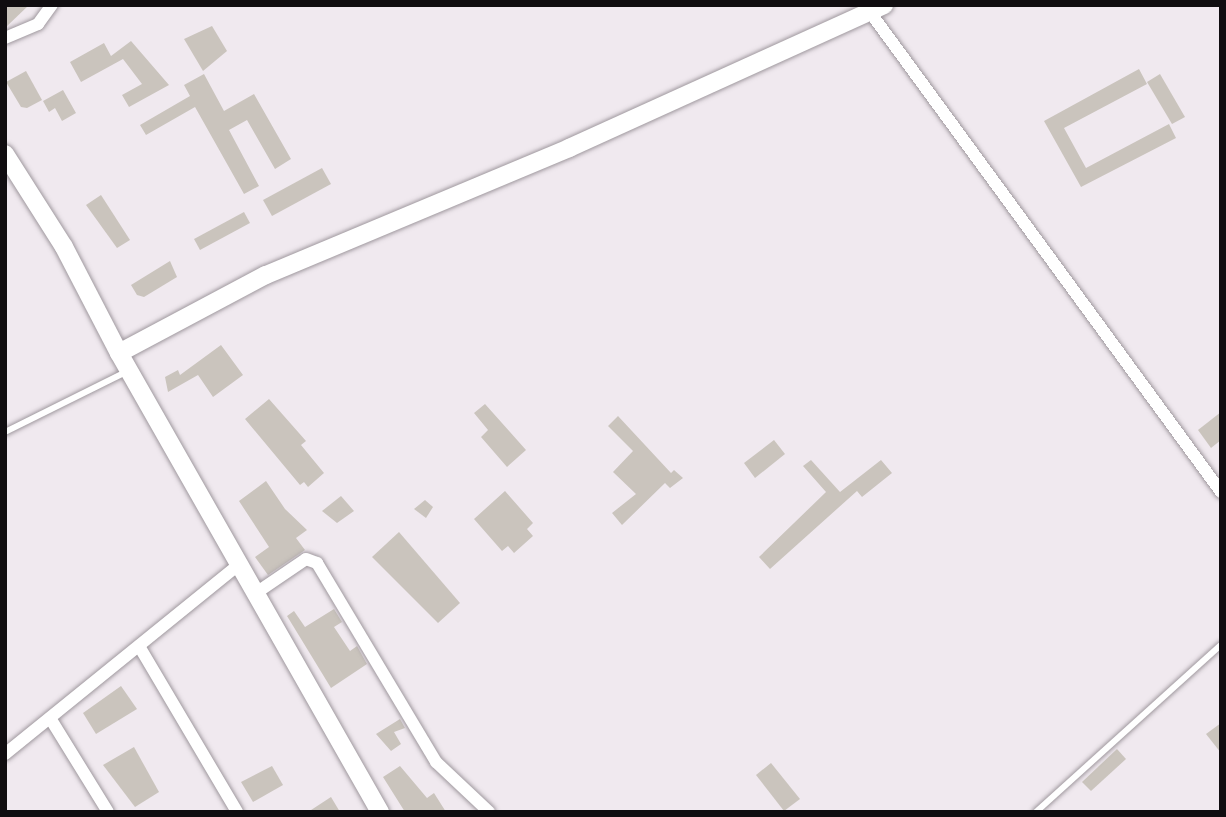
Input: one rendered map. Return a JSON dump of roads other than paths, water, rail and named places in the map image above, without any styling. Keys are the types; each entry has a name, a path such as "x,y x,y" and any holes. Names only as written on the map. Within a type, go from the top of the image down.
{"street":[{"path":"5,38 38,24 52,5"},
{"path":"119,353 266,275 569,148 877,9 1221,492"},
{"path":"5,154 64,247 119,353 380,812"},
{"path":"256,593 306,559 315,561 436,762 489,812"},
{"path":"5,754 240,564"},
{"path":"139,646 237,812"},
{"path":"50,718 108,812"}],"lane":[{"path":"5,432 129,370"},
{"path":"1036,812 1221,645"}]}
